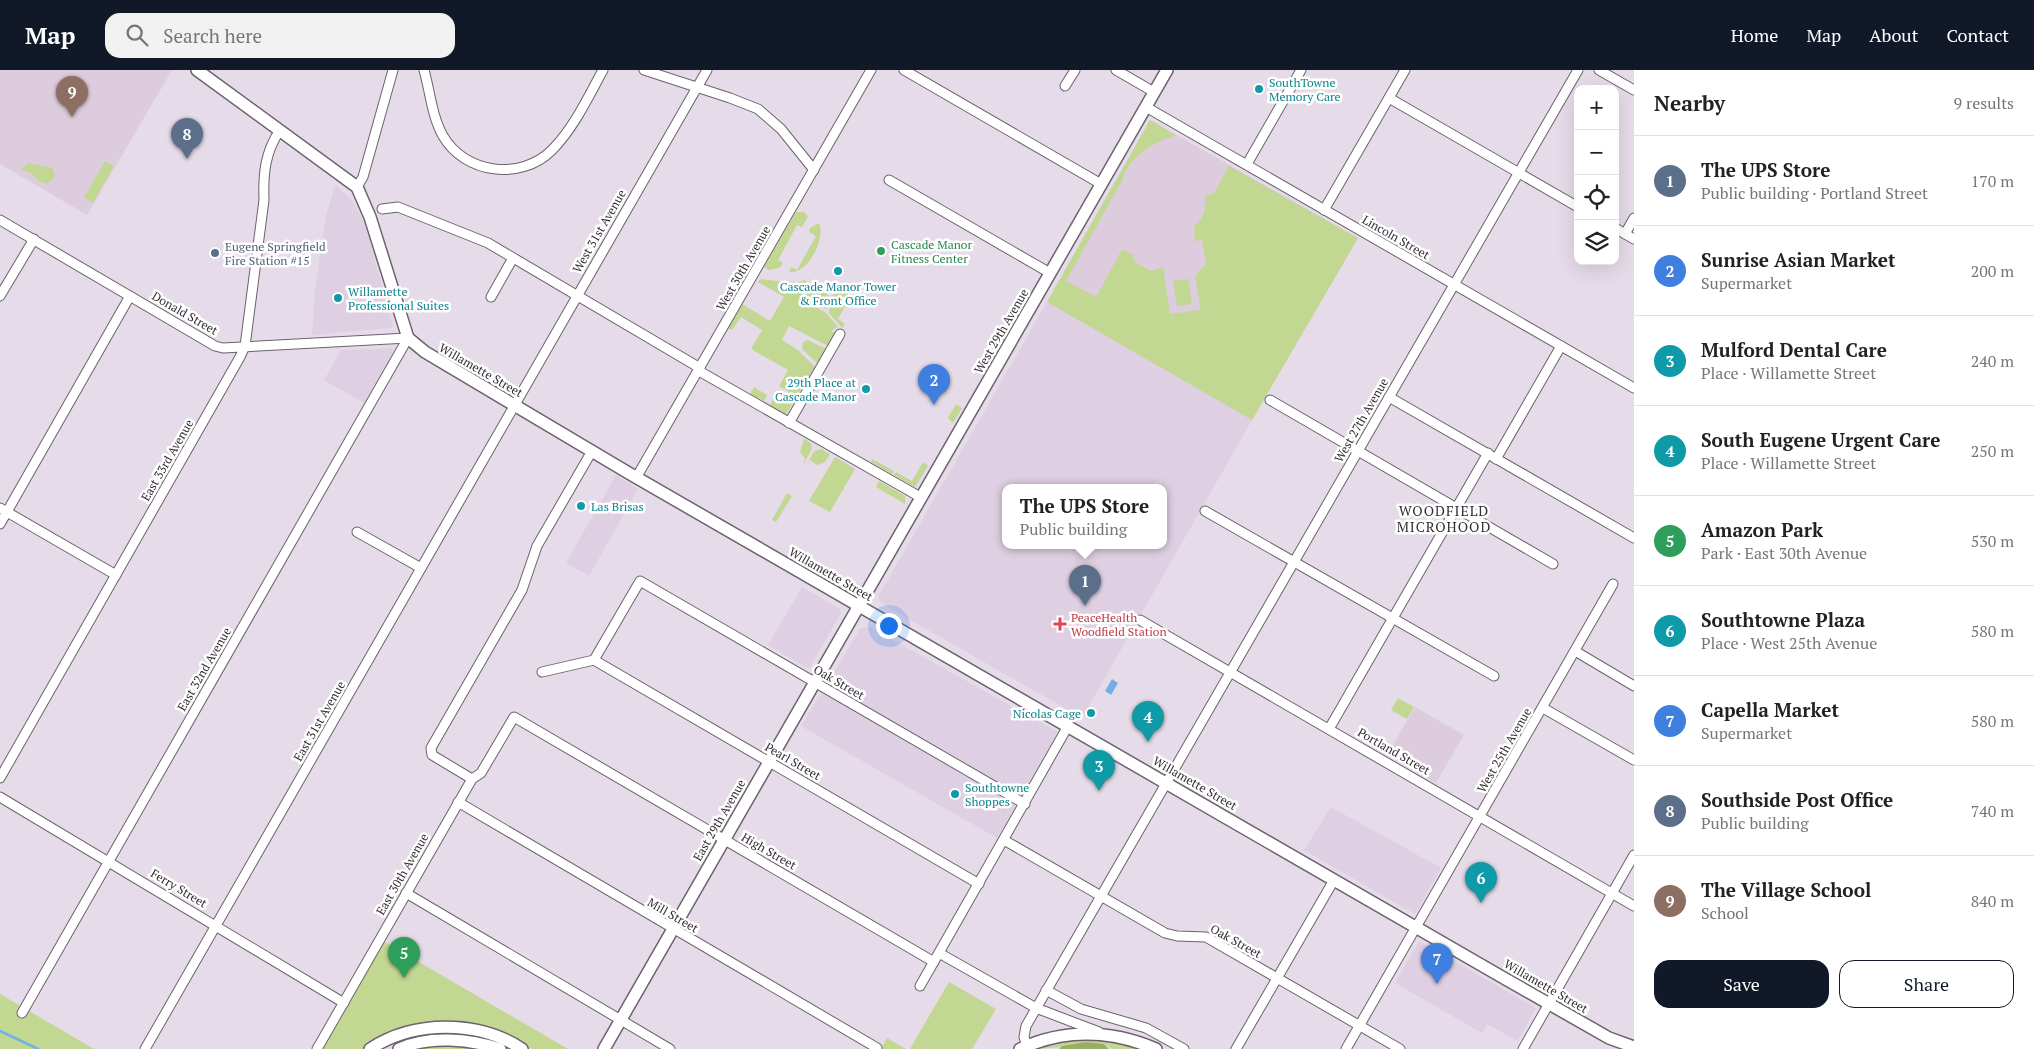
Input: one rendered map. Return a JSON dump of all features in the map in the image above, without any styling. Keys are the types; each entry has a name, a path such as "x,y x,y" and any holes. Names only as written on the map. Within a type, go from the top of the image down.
{"main road":[{"path":"197,70 356,187 370,217 408,338"},
{"name":"West 29th Avenue","path":"859,606 1167,70"},
{"name":"Willamette Street","path":"408,338 438,360 636,478 1613,1040 1634,1047"},
{"name":"East 29th Avenue","path":"604,1049 859,606"},
{"path":"370,1049 398,1035 421,1029 446,1027 492,1034 522,1049"},
{"path":"1024,1048 1075,1034 1106,1034 1123,1037 1156,1049"},
{"path":"399,1049 414,1044 444,1041 477,1043 500,1049"}],"street":[{"path":"356,187 363,176 394,70"},
{"path":"424,70 437,122 452,148 466,159 483,167 509,170 532,164 552,150 575,119 603,70"},
{"path":"644,70 758,109 781,129 814,170"},
{"name":"West 31st Avenue","path":"514,405 707,70"},
{"name":"West 30th Avenue","path":"636,478 871,70"},
{"path":"904,70 1102,184"},
{"path":"1066,86 1075,70"},
{"path":"1116,70 1154,92"},
{"path":"1247,164 1301,70"},
{"path":"1324,210 1405,70"},
{"name":"West 27th Avenue","path":"1024,1048 1024,1031 1046,990 1578,70"},
{"path":"1599,70 1634,90"},
{"path":"1389,98 1574,204"},
{"name":"Lincoln Street","path":"1146,107 1634,388"},
{"name":"East 33rd Avenue","path":"0,778 235,368 245,346 264,200 263,182 266,156 280,130"},
{"path":"889,180 1050,273"},
{"path":"382,209 394,206 402,208 488,243 789,423 922,498"},
{"path":"1625,234 1634,218"},
{"name":"Donald Street","path":"0,220 215,346 223,348 408,338"},
{"path":"1619,230 1634,239"},
{"path":"0,296 34,240"},
{"path":"491,297 513,258"},
{"path":"0,524 3,510 130,296"},
{"path":"789,423 840,334"},
{"name":"East 32nd Avenue","path":"22,1013 408,338"},
{"path":"1496,458 1561,346"},
{"path":"1389,396 1634,538"},
{"path":"1270,400 1553,564"},
{"name":"East 31st Avenue","path":"145,1049 514,405"},
{"path":"472,779 430,752 522,590 537,546 592,451"},
{"path":"1329,729 1488,453"},
{"path":"3,510 116,574"},
{"path":"1205,510 1494,676"},
{"path":"357,532 421,568"},
{"name":"Oak Street","path":"594,660 640,581 1025,804"},
{"name":"West 25th Avenue","path":"1346,1049 1614,584"},
{"name":"Portland Street","path":"1140,620 1634,906"},
{"path":"1574,651 1634,686"},
{"path":"542,672 594,660"},
{"name":"Pearl Street","path":"594,660 979,884"},
{"path":"1543,708 1634,760"},
{"name":"East 30th Avenue","path":"317,1049 458,802 472,779 481,773 514,717"},
{"name":"High Street","path":"514,717 934,962"},
{"path":"920,986 1068,726"},
{"name":"Ferry Street","path":"0,797 344,1002"},
{"name":"Mill Street","path":"458,802 673,930 877,1048"},
{"name":"Oak Street","path":"1004,840 1169,935 1206,937 1400,1049"},
{"path":"1522,1049 1634,855"},
{"path":"1236,1049 1334,880"},
{"path":"406,893 670,1049"},
{"path":"939,952 1036,1008 1106,1034"},
{"path":"1046,990 1081,1009 1146,1028 1184,1049"}],"shaded area":[{"path":"0,70 172,70 87,215 0,164"},
{"path":"1150,120 1358,238 1252,420 1047,302"},
{"path":"335,185 352,200 365,225 393,325 391,328 312,335 315,289 326,216"},
{"path":"1047,302 1252,420 1082,718 881,603 878,597"},
{"path":"392,348 394,350 364,403 324,380 341,350"},
{"path":"616,475 638,489 589,576 566,563"},
{"path":"802,587 840,609 841,613 809,669 768,645"},
{"path":"870,627 1058,732 997,838 801,726 861,628"},
{"path":"1415,707 1464,735 1436,783 1387,755"},
{"path":"1331,807 1441,868 1415,914 1304,850"},
{"path":"1419,941 1536,1008 1518,1041 1487,1024 1482,1033 1395,983"}],"green space":[{"path":"1150,120 1176,135 1150,147 1130,165 1066,281 1094,296 1098,294 1122,249 1133,255 1135,262 1151,271 1163,267 1170,314 1201,310 1195,276 1206,264 1202,240 1195,241 1194,227 1204,213 1205,196 1214,193 1229,166 1358,238 1252,420 1047,302"},
{"path":"105,161 114,166 93,203 84,197"},
{"path":"28,163 52,168 55,174 53,179 47,184 38,181 31,173 21,170"},
{"path":"796,212 804,212 808,217 802,227 797,225 778,260 783,263 779,268 769,270 764,267"},
{"path":"819,223 820,237 814,254 803,268 796,271 789,272 791,267 797,270 816,236 809,232 810,228"},
{"path":"760,279 796,283 805,280 808,284 801,298 826,313 839,328 836,327 831,331 835,333 828,346 789,326 782,340 798,350 815,367 786,414 770,405 773,399 782,403 789,392 779,386 788,370 751,349 762,330 741,317 732,330 728,328 742,304 770,321 784,297 758,282"},
{"path":"1188,279 1192,304 1177,306 1173,281"},
{"path":"812,285 828,294 826,309 805,297"},
{"path":"838,288 851,296 838,319 845,324 842,328 829,313 832,295 834,296"},
{"path":"808,340 826,349 817,363 802,349 803,342"},
{"path":"754,387 767,395 764,401 750,394"},
{"path":"956,404 962,408 953,423 948,418"},
{"path":"804,439 811,443 812,449 803,465 805,458 800,452"},
{"path":"821,449 830,454 825,462 817,465 810,460 806,467 814,451"},
{"path":"835,457 855,469 830,512 809,501"},
{"path":"872,459 894,471 892,474 871,462"},
{"path":"923,462 928,466 915,487 894,475 896,472 912,481"},
{"path":"879,481 905,496 905,504 876,487"},
{"path":"787,493 792,496 776,522 772,520"},
{"path":"1398,698 1414,707 1407,719 1391,710"},
{"path":"383,941 568,1049 532,1049 511,1038 443,1023 364,1049 320,1049"},
{"path":"949,982 996,1009 972,1049 910,1049"},
{"path":"0,994 94,1049 0,1049"},
{"path":"887,1038 906,1049 881,1049"},
{"path":"1075,1040 1105,1040 1140,1049 1113,1049 1104,1044 1036,1049"},
{"path":"1086,1042 1104,1044 1109,1049 1059,1049 1062,1046"},
{"path":"443,1045 476,1049 417,1049"}],"water":[{"path":"1112,679 1118,683 1111,695 1105,691"}],"waterway":[{"path":"0,1031 38,1049"}],"place":[{"name":"SouthTowne Memory Care","path":"1259,89"},
{"name":"The Village School","path":"72,117"},
{"name":"Southside Post Office","path":"187,159"},
{"name":"Cascade Manor Fitness Center","path":"881,251"},
{"name":"Eugene Springfield Fire Station #15","path":"215,253"},
{"name":"Cascade Manor Tower & Front Office","path":"838,271"},
{"name":"Willamette Professional Suites","path":"338,298"},
{"name":"29th Place at Cascade Manor","path":"866,389"},
{"name":"Sunrise Asian Market","path":"934,405"},
{"name":"Las Brisas","path":"581,506"},
{"name":"The UPS Store","path":"1085,606"},
{"name":"PeaceHealth Woodfield Station","path":"1060,624"},
{"name":"Nicolas Cage","path":"1091,713"},
{"name":"South Eugene Urgent Care","path":"1148,742"},
{"name":"Mulford Dental Care","path":"1099,791"},
{"name":"Southtowne Shoppes","path":"955,794"},
{"name":"Southtowne Plaza","path":"1481,903"},
{"name":"Amazon Park","path":"404,978"},
{"name":"Capella Market","path":"1437,984"}],"district":[{"name":"WOODFIELD MICROHOOD","path":"1444,518"}]}
